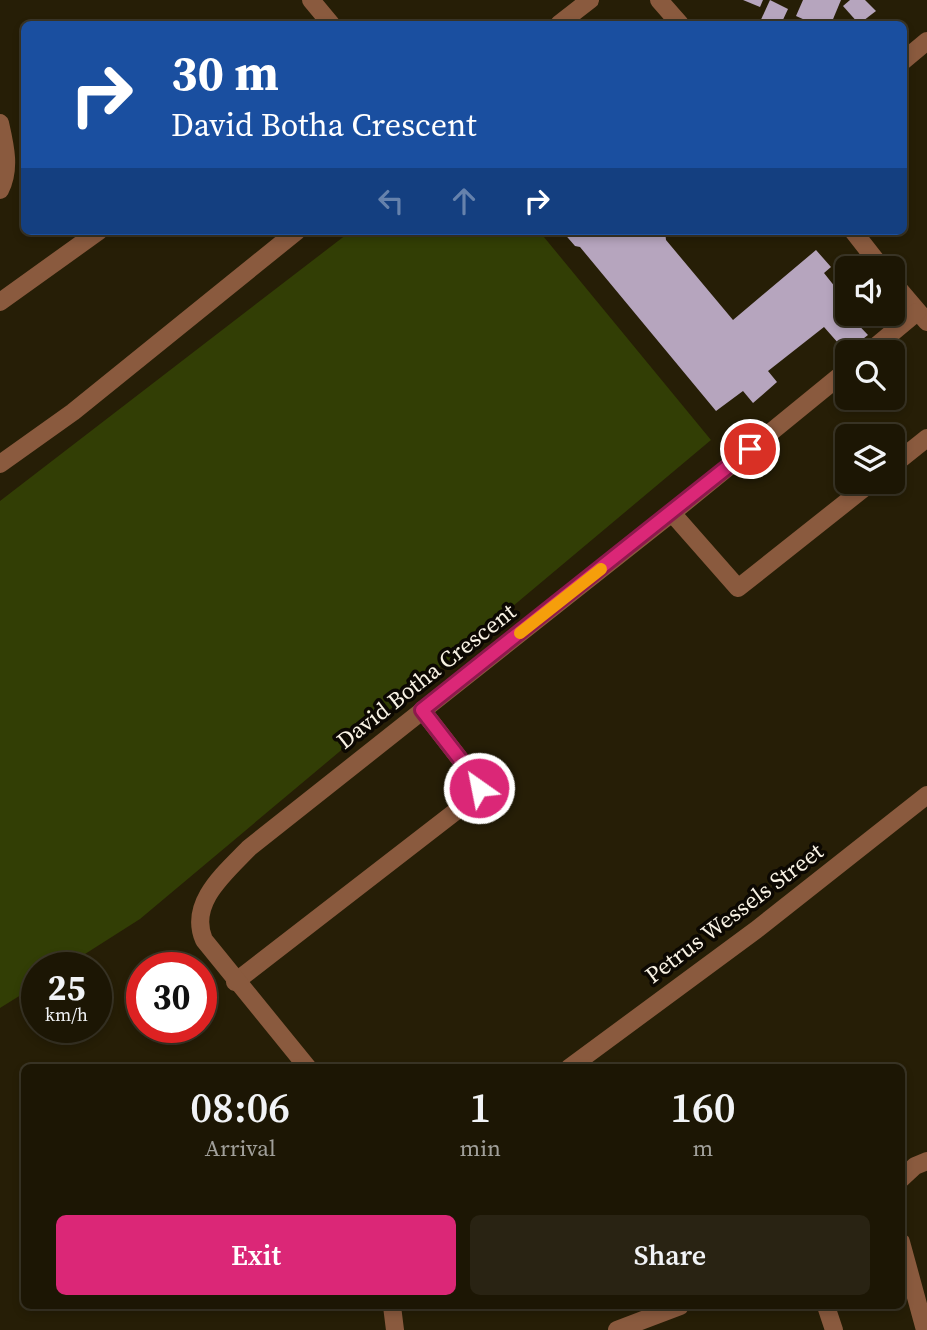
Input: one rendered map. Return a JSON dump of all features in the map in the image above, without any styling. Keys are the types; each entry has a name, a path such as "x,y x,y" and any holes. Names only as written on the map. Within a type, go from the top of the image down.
{"street":[{"path":"312,0 329,21"},
{"path":"563,21 590,0"},
{"path":"659,0 677,21"},
{"path":"907,58 927,41"},
{"path":"0,122 6,150 6,178 0,190"},
{"path":"0,302 93,235"},
{"path":"0,464 73,412 292,235"},
{"path":"856,235 873,256"},
{"path":"887,340 922,317 905,297"},
{"name":"David Botha Crescent","path":"305,1064 235,982 204,940 199,929 200,911 213,888 249,848 672,513 835,380"},
{"path":"905,456 927,438"},
{"path":"672,513 738,588 857,494"},
{"path":"235,982 473,798 479,788 477,781 422,710"},
{"name":"Petrus Wessels Street","path":"574,1064 756,930 927,794"},
{"path":"905,1175 915,1166 927,1161"},
{"path":"905,1257 925,1330"},
{"path":"393,1309 395,1330"},
{"path":"617,1330 672,1309"},
{"path":"827,1309 834,1330"}],"green space":[{"path":"346,235 542,235 711,440 140,919 88,952 21,952 21,995 0,1008 0,501"}],"building":[{"path":"743,0 763,0 760,7"},
{"path":"770,0 788,9 782,21 760,21"},
{"path":"803,0 841,0 832,21 807,21 796,16"},
{"path":"850,0 865,0 876,11 863,21 856,21 843,6"},
{"path":"565,235 665,235 666,240 733,320 816,250 831,267 824,273 835,287 835,326 859,326 868,335 862,340 835,340 824,327 768,371 777,382 753,403 743,391 716,411 580,247 575,246"}],"slow traffic":[{"path":"520,633 601,569"}],"route":[{"path":"479,788 477,781 422,710 750,449"}]}
